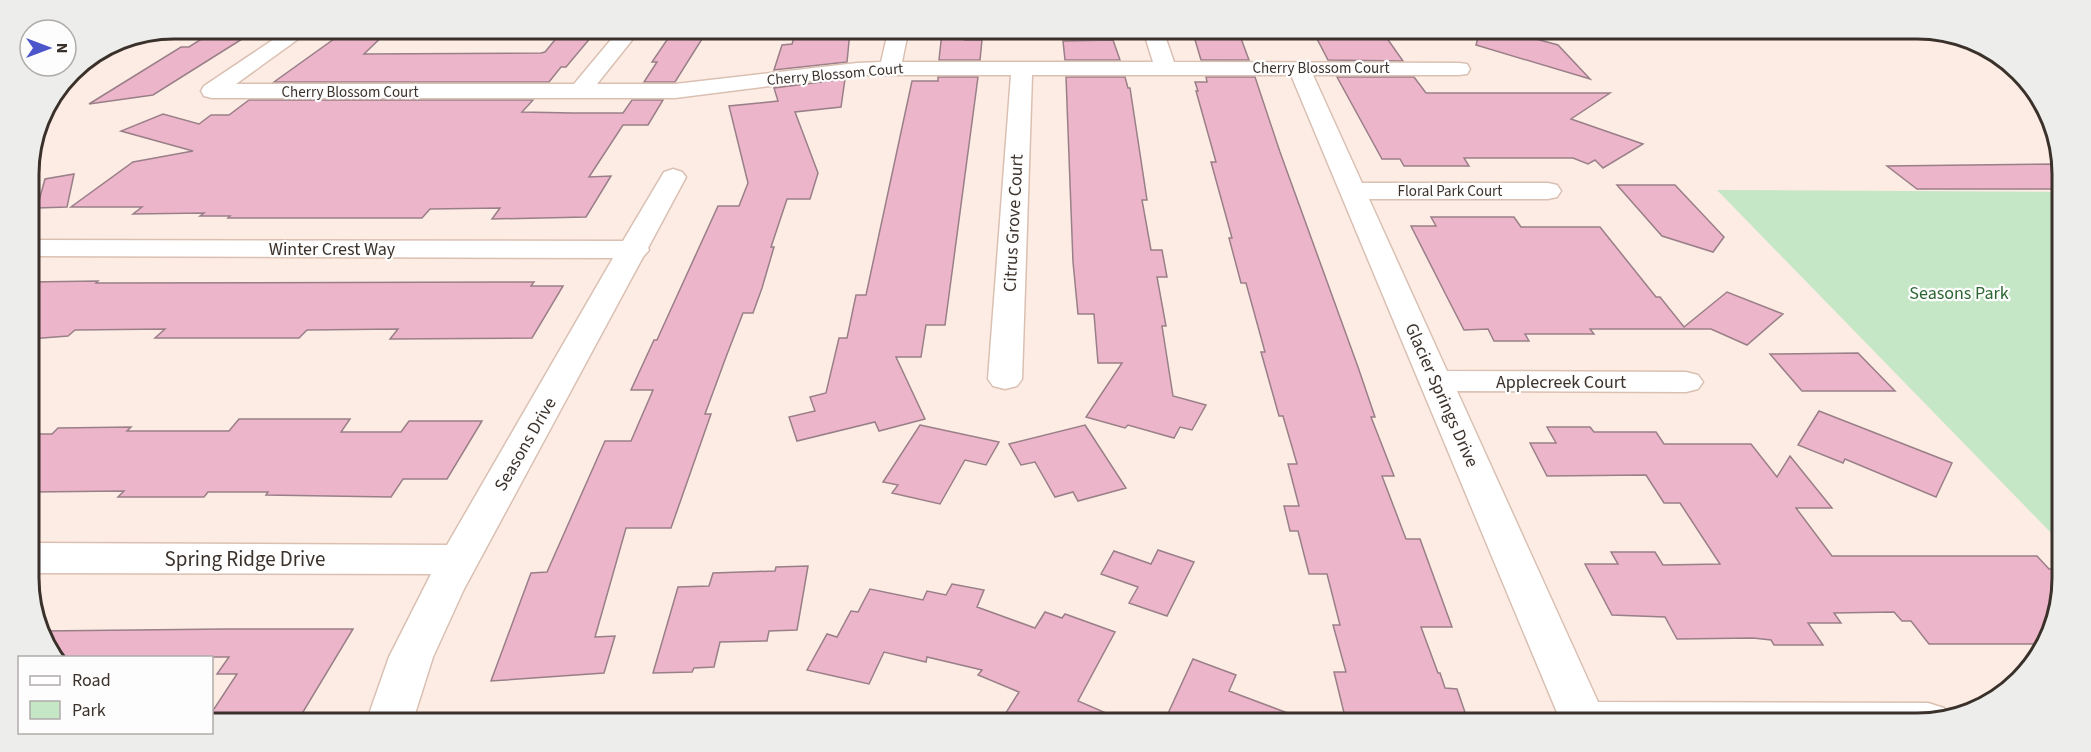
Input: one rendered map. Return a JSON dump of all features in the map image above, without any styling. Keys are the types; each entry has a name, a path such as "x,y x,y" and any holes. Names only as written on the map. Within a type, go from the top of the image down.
{"street":[{"name":"Cherry Blossom Court","path":"287,39 212,91 675,91 816,74 891,68 1460,69"},
{"path":"579,92 623,39"},
{"path":"891,68 897,39"},
{"path":"1156,39 1165,68"},
{"name":"Citrus Grove Court","path":"1005,379 1022,68"},
{"name":"Glacier Springs Drive","path":"1299,68 1581,713"},
{"name":"Seasons Drive","path":"392,713 411,657 443,589 673,177"},
{"name":"Floral Park Court","path":"1352,191 1548,191"},
{"name":"Winter Crest Way","path":"39,248 634,250"},
{"name":"Applecreek Court","path":"1436,381 1686,382"},
{"name":"Spring Ridge Drive","path":"39,558 459,560"}],"green space":[{"name":"Seasons Park","path":"1717,190 2052,192 2052,534"}],"building":[{"path":"201,39 242,39 153,95 89,104 181,47 189,47"},
{"path":"334,39 380,39 364,54 541,53 545,52 556,39 589,39 566,67 561,67 549,82 274,82"},
{"path":"668,39 702,39 675,82 644,82 657,62 652,62"},
{"path":"794,39 849,39 847,62 774,70 782,45 792,44"},
{"path":"941,39 982,40 980,60 939,60"},
{"path":"1195,39 1241,39 1249,60 1201,60"},
{"path":"1317,39 1388,39 1403,61 1328,60"},
{"path":"1478,39 1536,39 1558,45 1590,79 1476,45"},
{"path":"1113,40 1120,60 1065,60 1063,41"},
{"path":"938,77 978,77 945,325 926,325 921,357 896,357 925,419 879,431 875,422 797,441 789,417 815,411 810,397 826,393 839,338 847,338 856,295 866,295 912,81 938,81"},
{"path":"1066,77 1125,77 1128,88 1130,88 1147,200 1142,200 1151,250 1162,250 1167,277 1157,277 1166,326 1162,326 1173,396 1206,405 1192,430 1180,427 1174,438 1128,425 1125,428 1086,417 1122,363 1098,363 1094,314 1078,314 1073,262"},
{"path":"1206,77 1255,77 1375,417 1371,417 1394,476 1382,476 1406,539 1420,539 1452,627 1421,627 1445,688 1457,689 1465,713 1344,713 1334,672 1346,672 1333,625 1340,625 1327,574 1309,574 1298,531 1290,531 1284,506 1299,506 1288,464 1297,464 1283,416 1279,416 1261,352 1265,352 1246,283 1241,283 1229,238 1232,238 1211,162 1216,162 1195,82 1207,82"},
{"path":"1337,77 1414,77 1426,93 1610,93 1571,119 1643,144 1603,168 1595,160 1588,164 1573,158 1464,158 1469,166 1404,166 1400,159 1382,159"},
{"path":"845,79 841,107 795,112 818,173 810,199 787,199 771,247 774,247 762,288 753,313 743,313 726,357 705,414 711,414 671,528 626,528 595,637 615,636 604,673 491,681 531,573 547,572 605,441 631,441 653,390 631,390 654,340 657,340 718,206 739,206 748,183 729,106 778,101 774,88"},
{"path":"249,100 533,100 522,112 623,113 632,100 663,100 648,125 623,125 589,177 611,176 586,217 492,219 500,208 430,209 422,218 228,218 230,216 200,216 204,213 133,214 142,207 71,207 133,162 193,151 121,131 163,114 199,124 211,115 229,115"},
{"path":"2051,164 2052,189 1917,189 1887,166"},
{"path":"74,174 67,207 39,208 45,179"},
{"path":"1617,185 1675,185 1724,237 1713,252 1662,236"},
{"path":"1431,217 1514,217 1521,227 1600,227 1656,297 1660,297 1684,327 1727,292 1783,314 1747,345 1711,329 1590,329 1594,334 1525,334 1529,341 1494,341 1488,329 1464,330 1447,297 1411,226 1436,226"},
{"path":"39,282 534,282 531,286 563,286 532,338 390,339 398,329 307,330 299,338 155,338 165,329 75,330 68,336 39,338"},
{"path":"1858,353 1895,391 1802,391 1770,354"},
{"path":"1819,411 1952,463 1936,497 1845,459 1843,463 1798,445"},
{"path":"239,419 350,419 341,432 401,432 409,421 482,421 447,479 403,479 391,497 208,492 204,497 118,497 124,491 39,492 39,434 52,434 58,428 131,427 127,431 229,431"},
{"path":"920,425 999,442 986,465 965,460 940,504 892,493 898,485 883,482"},
{"path":"1085,425 1126,488 1078,501 1073,492 1055,497 1035,462 1021,465 1009,444"},
{"path":"1547,427 1590,427 1594,432 1656,432 1664,444 1751,444 1777,477 1790,456 1832,508 1796,508 1832,556 2037,556 2049,569 2052,569 2051,596 2045,622 2034,644 1929,644 1911,621 1902,621 1894,612 1834,613 1841,623 1808,623 1823,645 1774,645 1771,640 1753,638 1677,639 1665,617 1612,615 1585,564 1618,564 1611,552 1655,552 1663,565 1720,564 1680,503 1664,503 1646,475 1547,476 1530,443 1556,443"},
{"path":"1158,550 1194,562 1167,616 1129,603 1138,587 1101,574 1114,551 1151,564"},
{"path":"808,566 797,630 769,631 767,641 720,642 714,667 694,668 692,672 653,673 678,587 709,586 713,573 775,571 776,567"},
{"path":"952,584 984,590 977,607 1035,628 1045,612 1062,618 1065,614 1115,632 1078,701 1106,713 1006,713 1019,692 978,675 982,670 927,657 926,662 884,652 869,684 807,670 827,634 837,637 851,611 858,612 870,589 923,600 927,591 946,595"},
{"path":"353,629 302,713 213,713 237,674 217,674 229,657 64,656 50,631"},
{"path":"1193,659 1236,675 1229,691 1288,713 1168,713"}]}
